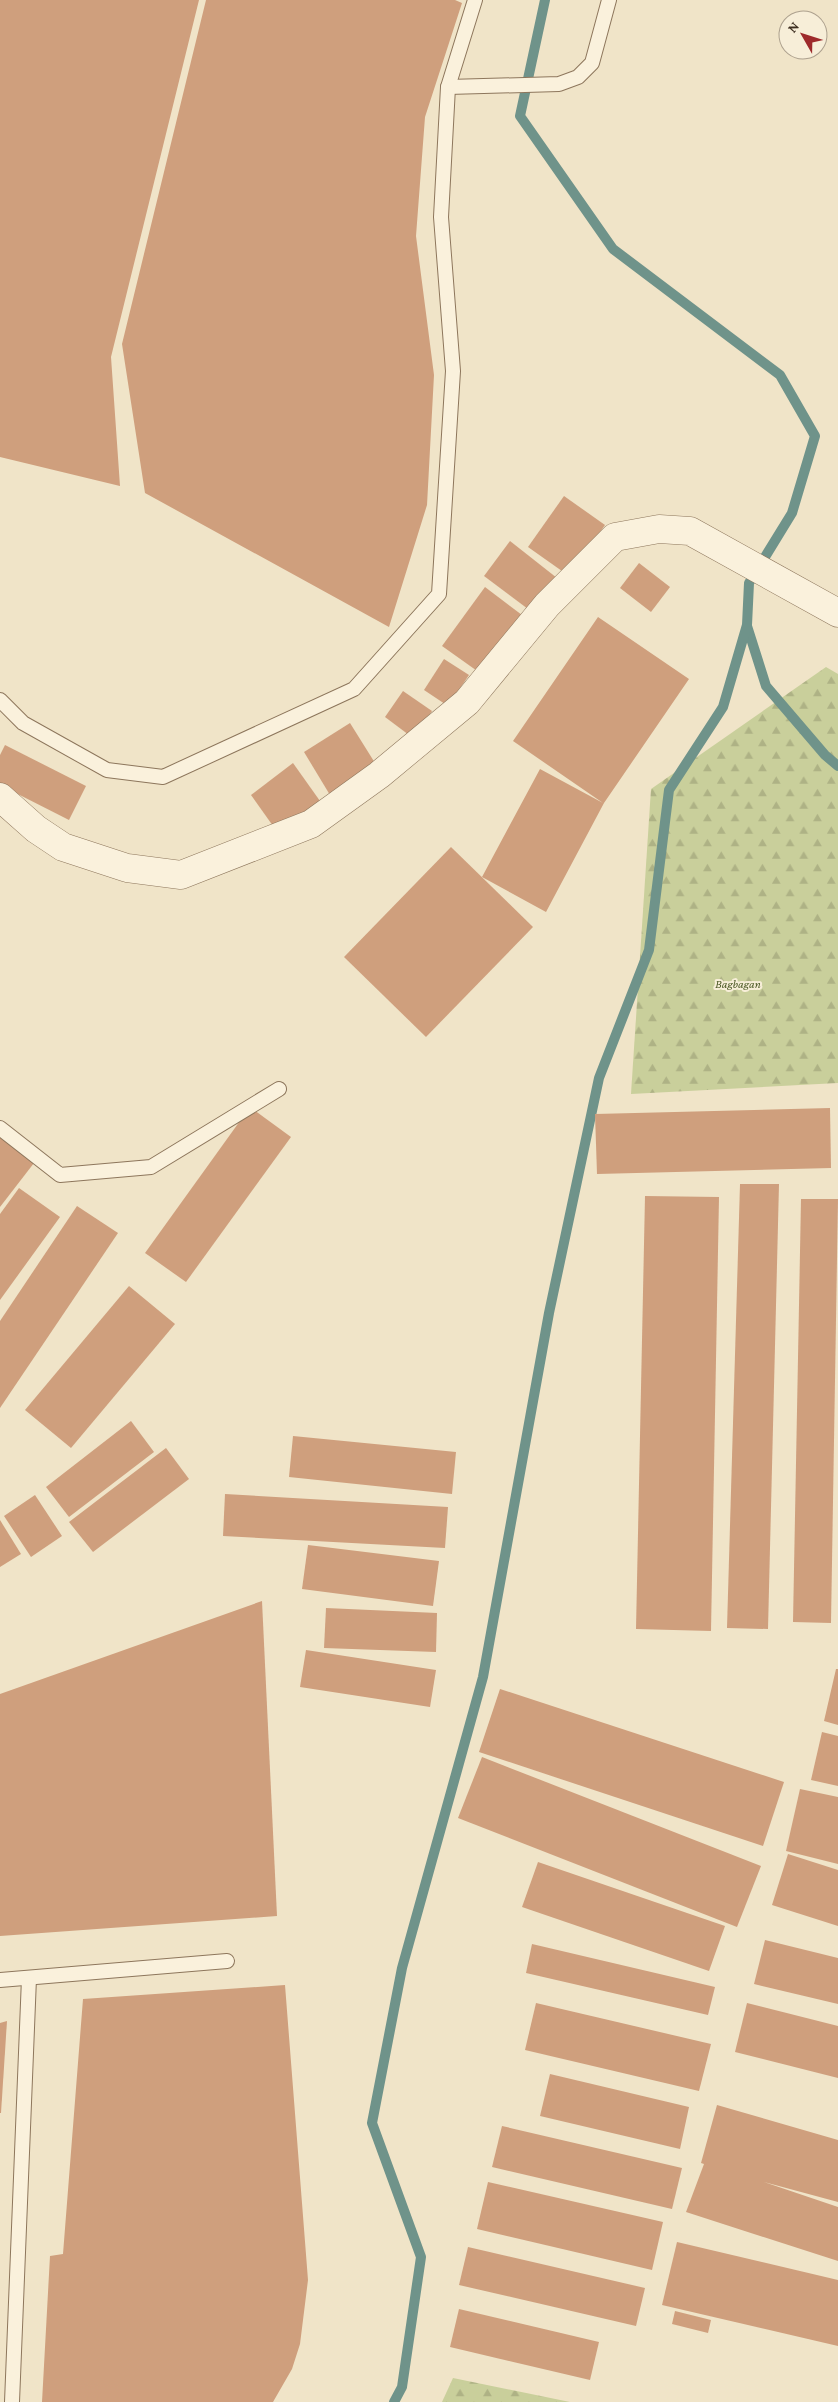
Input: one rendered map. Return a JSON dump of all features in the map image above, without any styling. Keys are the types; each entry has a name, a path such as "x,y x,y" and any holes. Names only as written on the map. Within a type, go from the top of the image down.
{"street":[{"path":"0,797 36,829 63,847 127,868 181,875 311,824 379,775 466,702 547,605 616,537 659,528 690,531 835,611"}],"lane":[{"path":"0,700 24,723 107,770 163,777 354,689 439,594 453,371 441,217 448,87 475,0"},
{"path":"448,87 559,84 578,77 592,62 609,0"},
{"path":"0,1128 60,1175 151,1167 279,1089"},
{"path":"0,1980 227,1961"},
{"path":"12,2402 29,1978"}],"green space":[{"name":"Bagbagan","path":"826,667 838,674 838,1083 631,1094 651,789"},
{"path":"453,2378 570,2402 442,2402"}],"building":[{"path":"0,0 199,0 111,357 120,486 0,457"},
{"path":"206,0 455,0 462,3 425,117 416,236 434,375 427,505 389,627 145,493 122,344"},
{"path":"564,496 605,525 569,576 528,547"},
{"path":"510,541 557,578 532,612 484,576"},
{"path":"639,563 670,587 651,612 620,588"},
{"path":"485,587 522,615 480,673 442,646"},
{"path":"598,617 689,679 604,803 546,912 482,877 540,769 603,803 513,741"},
{"path":"444,659 469,675 448,706 424,690"},
{"path":"403,691 432,711 413,738 385,717"},
{"path":"350,723 380,771 333,800 304,752"},
{"path":"5,745 86,786 69,820 0,785 0,755"},
{"path":"293,763 320,801 278,833 251,795"},
{"path":"451,847 533,927 426,1037 344,957"},
{"path":"250,1107 291,1137 186,1282 145,1253"},
{"path":"830,1108 831,1168 597,1174 595,1114"},
{"path":"0,1137 34,1163 0,1207"},
{"path":"740,1184 779,1184 768,1629 727,1628"},
{"path":"19,1188 60,1217 0,1300 0,1214"},
{"path":"645,1196 719,1197 711,1631 636,1629"},
{"path":"801,1199 838,1199 831,1623 793,1622"},
{"path":"77,1206 118,1233 0,1408 0,1321"},
{"path":"129,1286 175,1324 71,1448 25,1410"},
{"path":"131,1421 154,1452 69,1517 46,1487"},
{"path":"293,1436 456,1452 452,1494 289,1477"},
{"path":"166,1448 189,1479 93,1552 69,1522"},
{"path":"225,1494 448,1507 445,1548 223,1536"},
{"path":"35,1495 62,1536 31,1557 4,1516"},
{"path":"0,1520 21,1554 0,1567"},
{"path":"308,1545 439,1561 433,1606 302,1589"},
{"path":"262,1601 277,1916 0,1936 0,1694"},
{"path":"326,1608 437,1613 436,1652 324,1648"},
{"path":"306,1650 436,1670 430,1707 300,1687"},
{"path":"836,1669 838,1669 838,1725 824,1721"},
{"path":"500,1689 784,1782 763,1846 479,1752"},
{"path":"822,1732 838,1736 838,1786 811,1780"},
{"path":"482,1757 761,1866 737,1927 458,1818"},
{"path":"800,1789 838,1797 838,1864 786,1851"},
{"path":"788,1854 838,1870 838,1926 772,1905"},
{"path":"538,1862 725,1926 709,1971 522,1907"},
{"path":"765,1940 838,1958 838,2004 754,1984"},
{"path":"532,1944 715,1987 708,2015 526,1973"},
{"path":"285,1985 308,2280 300,2344 292,2369 273,2402 42,2402 50,2256 63,2254 83,1999"},
{"path":"536,2003 711,2044 699,2091 525,2050"},
{"path":"747,2003 838,2026 838,2078 735,2052"},
{"path":"7,2021 1,2113 0,2113 0,2023"},
{"path":"550,2074 689,2107 680,2149 540,2116"},
{"path":"717,2105 838,2140 838,2202 764,2182 838,2207 838,2261 686,2212 704,2164 701,2163"},
{"path":"502,2126 682,2168 672,2209 492,2167"},
{"path":"488,2182 663,2222 652,2270 477,2229"},
{"path":"677,2242 838,2280 838,2346 662,2305"},
{"path":"468,2247 645,2288 636,2326 459,2285"},
{"path":"459,2309 599,2342 590,2380 450,2347"},
{"path":"675,2311 711,2320 708,2333 672,2324"}],"waterway":[{"path":"394,2402 402,2387 421,2257 372,2123 402,1968 483,1677 549,1313 599,1078 649,950 669,790 723,707 747,625 749,583 792,513 815,436 780,375 613,249 520,116 545,0"},
{"path":"747,626 766,686 825,755 838,766"}]}
